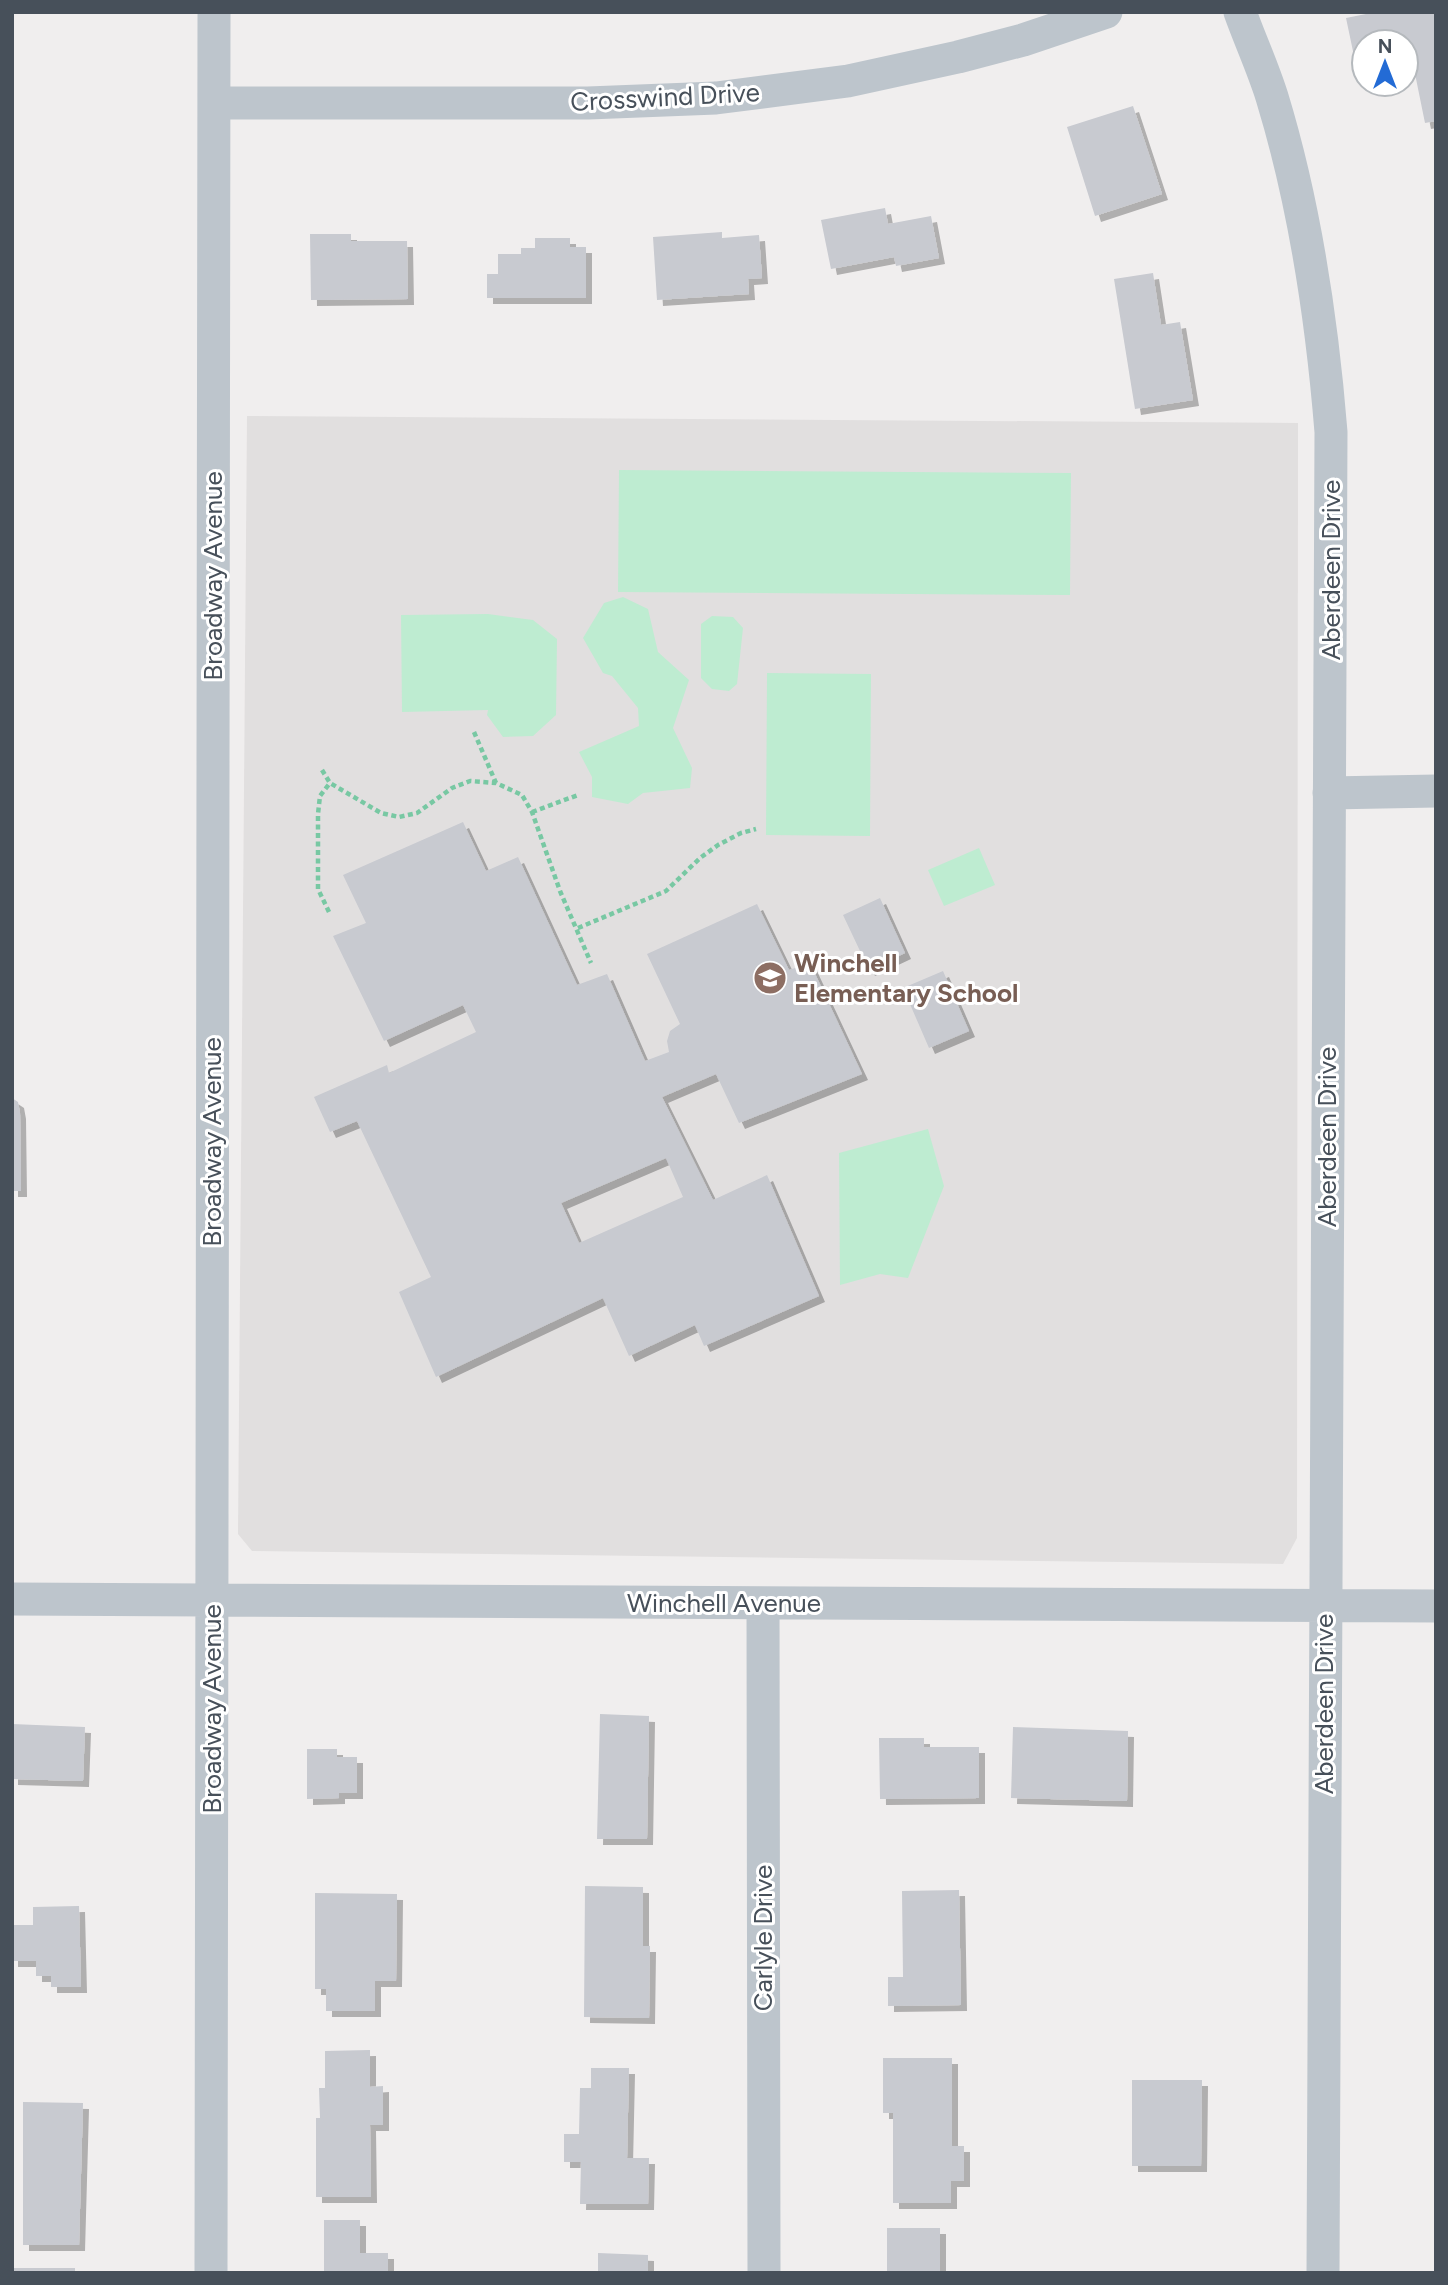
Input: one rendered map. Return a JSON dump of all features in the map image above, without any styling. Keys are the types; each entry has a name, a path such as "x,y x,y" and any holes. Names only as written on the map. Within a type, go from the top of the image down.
{"street":[{"name":"Broadway Avenue","path":"211,2273 214,12"},
{"name":"Crosswind Drive","path":"214,103 588,103 716,98 848,81 958,57 1023,40 1106,12"},
{"name":"Aberdeen Drive","path":"1240,12 1272,95 1291,170 1307,246 1327,377 1331,432 1323,2273"},
{"path":"1329,793 1436,790"},
{"name":"Winchell Avenue","path":"12,1599 1436,1606"},
{"name":"Carlyle Drive","path":"763,1603 764,2273"}],"path":[{"path":"474,732 496,783"},
{"path":"322,770 330,783 382,813 399,817 417,813 452,788 470,781 496,783 522,795 532,812 550,866 592,962"},
{"path":"329,912 318,889 318,814 320,796 330,783"},
{"path":"532,812 578,795"},
{"path":"578,928 666,891 700,858 718,845 741,832 756,830"}],"shaded area":[{"name":"Winchell Elementary School","path":"247,416 1298,423 1297,1538 1283,1564 252,1551 238,1534"}],"green space":[{"path":"619,470 1071,473 1070,595 618,592"},
{"path":"623,597 648,609 658,652 689,680 673,728 692,768 690,788 643,793 628,804 592,797 592,777 579,752 639,726 638,708 612,676 603,673 583,638 604,603"},
{"path":"488,614 533,620 557,639 556,715 533,736 503,737 487,715 488,710 402,712 401,615"},
{"path":"712,616 733,617 743,628 737,684 729,691 712,689 701,678 701,624"},
{"path":"767,673 871,674 870,836 766,835"},
{"path":"979,848 995,885 944,906 928,870"},
{"path":"928,1129 944,1186 908,1278 880,1274 840,1285 839,1153"}],"building":[{"path":"1376,12 1436,12 1436,121 1425,123 1420,98 1420,28 1350,28 1350,37 1346,18"},
{"path":"1133,106 1162,194 1095,216 1067,127"},
{"path":"885,208 888,224 931,216 939,258 896,266 894,257 831,269 821,220"},
{"path":"722,232 722,238 759,235 762,278 748,279 749,294 657,300 653,237"},
{"path":"310,234 351,234 351,241 407,241 408,299 311,300"},
{"path":"535,238 570,238 570,247 586,247 586,298 487,298 487,274 498,274 498,254 521,254 521,248 535,248"},
{"path":"1153,273 1161,325 1180,322 1193,400 1135,409 1114,279"},
{"path":"463,822 486,871 518,857 577,985 607,974 645,1061 669,1052 667,1041 670,1031 680,1024 647,954 757,904 789,970 810,963 862,1074 739,1123 716,1074 662,1097 713,1200 767,1175 819,1296 704,1346 695,1325 629,1356 603,1298 436,1377 399,1292 431,1277 357,1121 330,1132 314,1097 387,1065 389,1073 476,1032 463,1005 384,1041 333,936 366,923 343,875","holes":["666,1158 683,1197 579,1243 561,1203"]},
{"path":"880,898 905,953 869,970 843,915"},
{"path":"943,971 969,1031 929,1048 903,988"},
{"path":"12,1098 18,1102 20,1113 21,1191 12,1191"},
{"path":"600,1714 649,1716 647,1839 597,1839"},
{"path":"12,1724 85,1727 83,1781 12,1779"},
{"path":"1013,1727 1128,1731 1127,1801 1011,1798"},
{"path":"879,1738 924,1738 924,1747 979,1747 979,1798 880,1799"},
{"path":"307,1749 337,1749 337,1757 357,1757 357,1793 339,1793 339,1798 307,1799"},
{"path":"585,1886 643,1887 643,1946 650,1946 649,2018 584,2017"},
{"path":"959,1890 961,2005 888,2006 888,1977 903,1977 902,1891"},
{"path":"315,1893 397,1894 396,1981 375,1981 375,2011 326,2011 326,1989 315,1989"},
{"path":"79,1906 81,1987 51,1987 51,1976 36,1976 36,1961 12,1961 12,1925 33,1925 33,1907"},
{"path":"370,2050 370,2087 383,2086 383,2125 370,2125 371,2197 316,2197 316,2118 320,2118 319,2088 325,2088 325,2051"},
{"path":"883,2058 952,2058 952,2146 964,2146 964,2181 951,2181 951,2203 893,2203 893,2113 883,2113"},
{"path":"591,2068 629,2068 627,2158 649,2158 648,2204 580,2204 581,2162 564,2162 564,2134 579,2134 580,2088 591,2088"},
{"path":"1132,2080 1202,2080 1201,2166 1132,2166"},
{"path":"23,2102 83,2103 79,2245 23,2245"},
{"path":"324,2220 360,2220 360,2253 388,2253 388,2273 324,2273"},
{"path":"887,2228 940,2228 940,2273 887,2273"},
{"path":"598,2253 648,2255 648,2273 598,2273"},
{"path":"12,2268 75,2268 75,2273 12,2273"}],"place":[{"name":"Winchell Elementary School","path":"770,978"}]}
